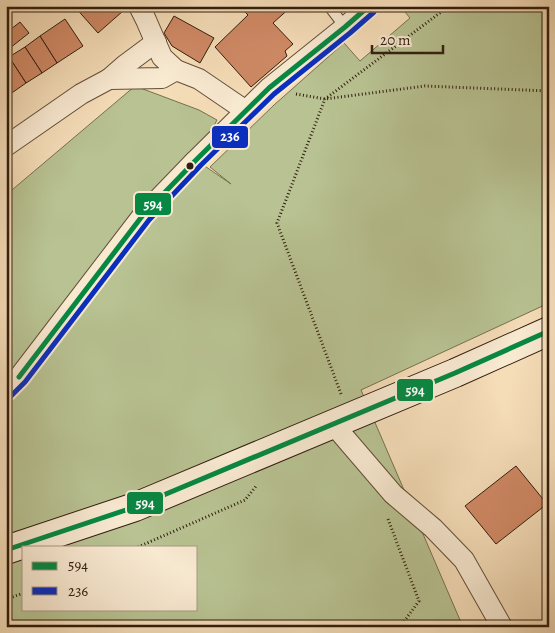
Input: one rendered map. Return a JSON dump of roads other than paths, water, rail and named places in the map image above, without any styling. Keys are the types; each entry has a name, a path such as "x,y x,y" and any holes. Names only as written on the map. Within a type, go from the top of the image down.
{"main road":[{"path":"6,550 135,507 549,331"}],"street":[{"path":"139,6 162,57 176,70 199,80 246,111"},
{"path":"10,379 143,215 269,88 345,27 368,6"},
{"path":"6,146 81,94 109,79 156,42"},
{"path":"109,79 162,78 176,70"},
{"path":"341,421 393,494 433,528 464,560 502,627"}],"lane":[{"path":"329,6 345,27"}]}
